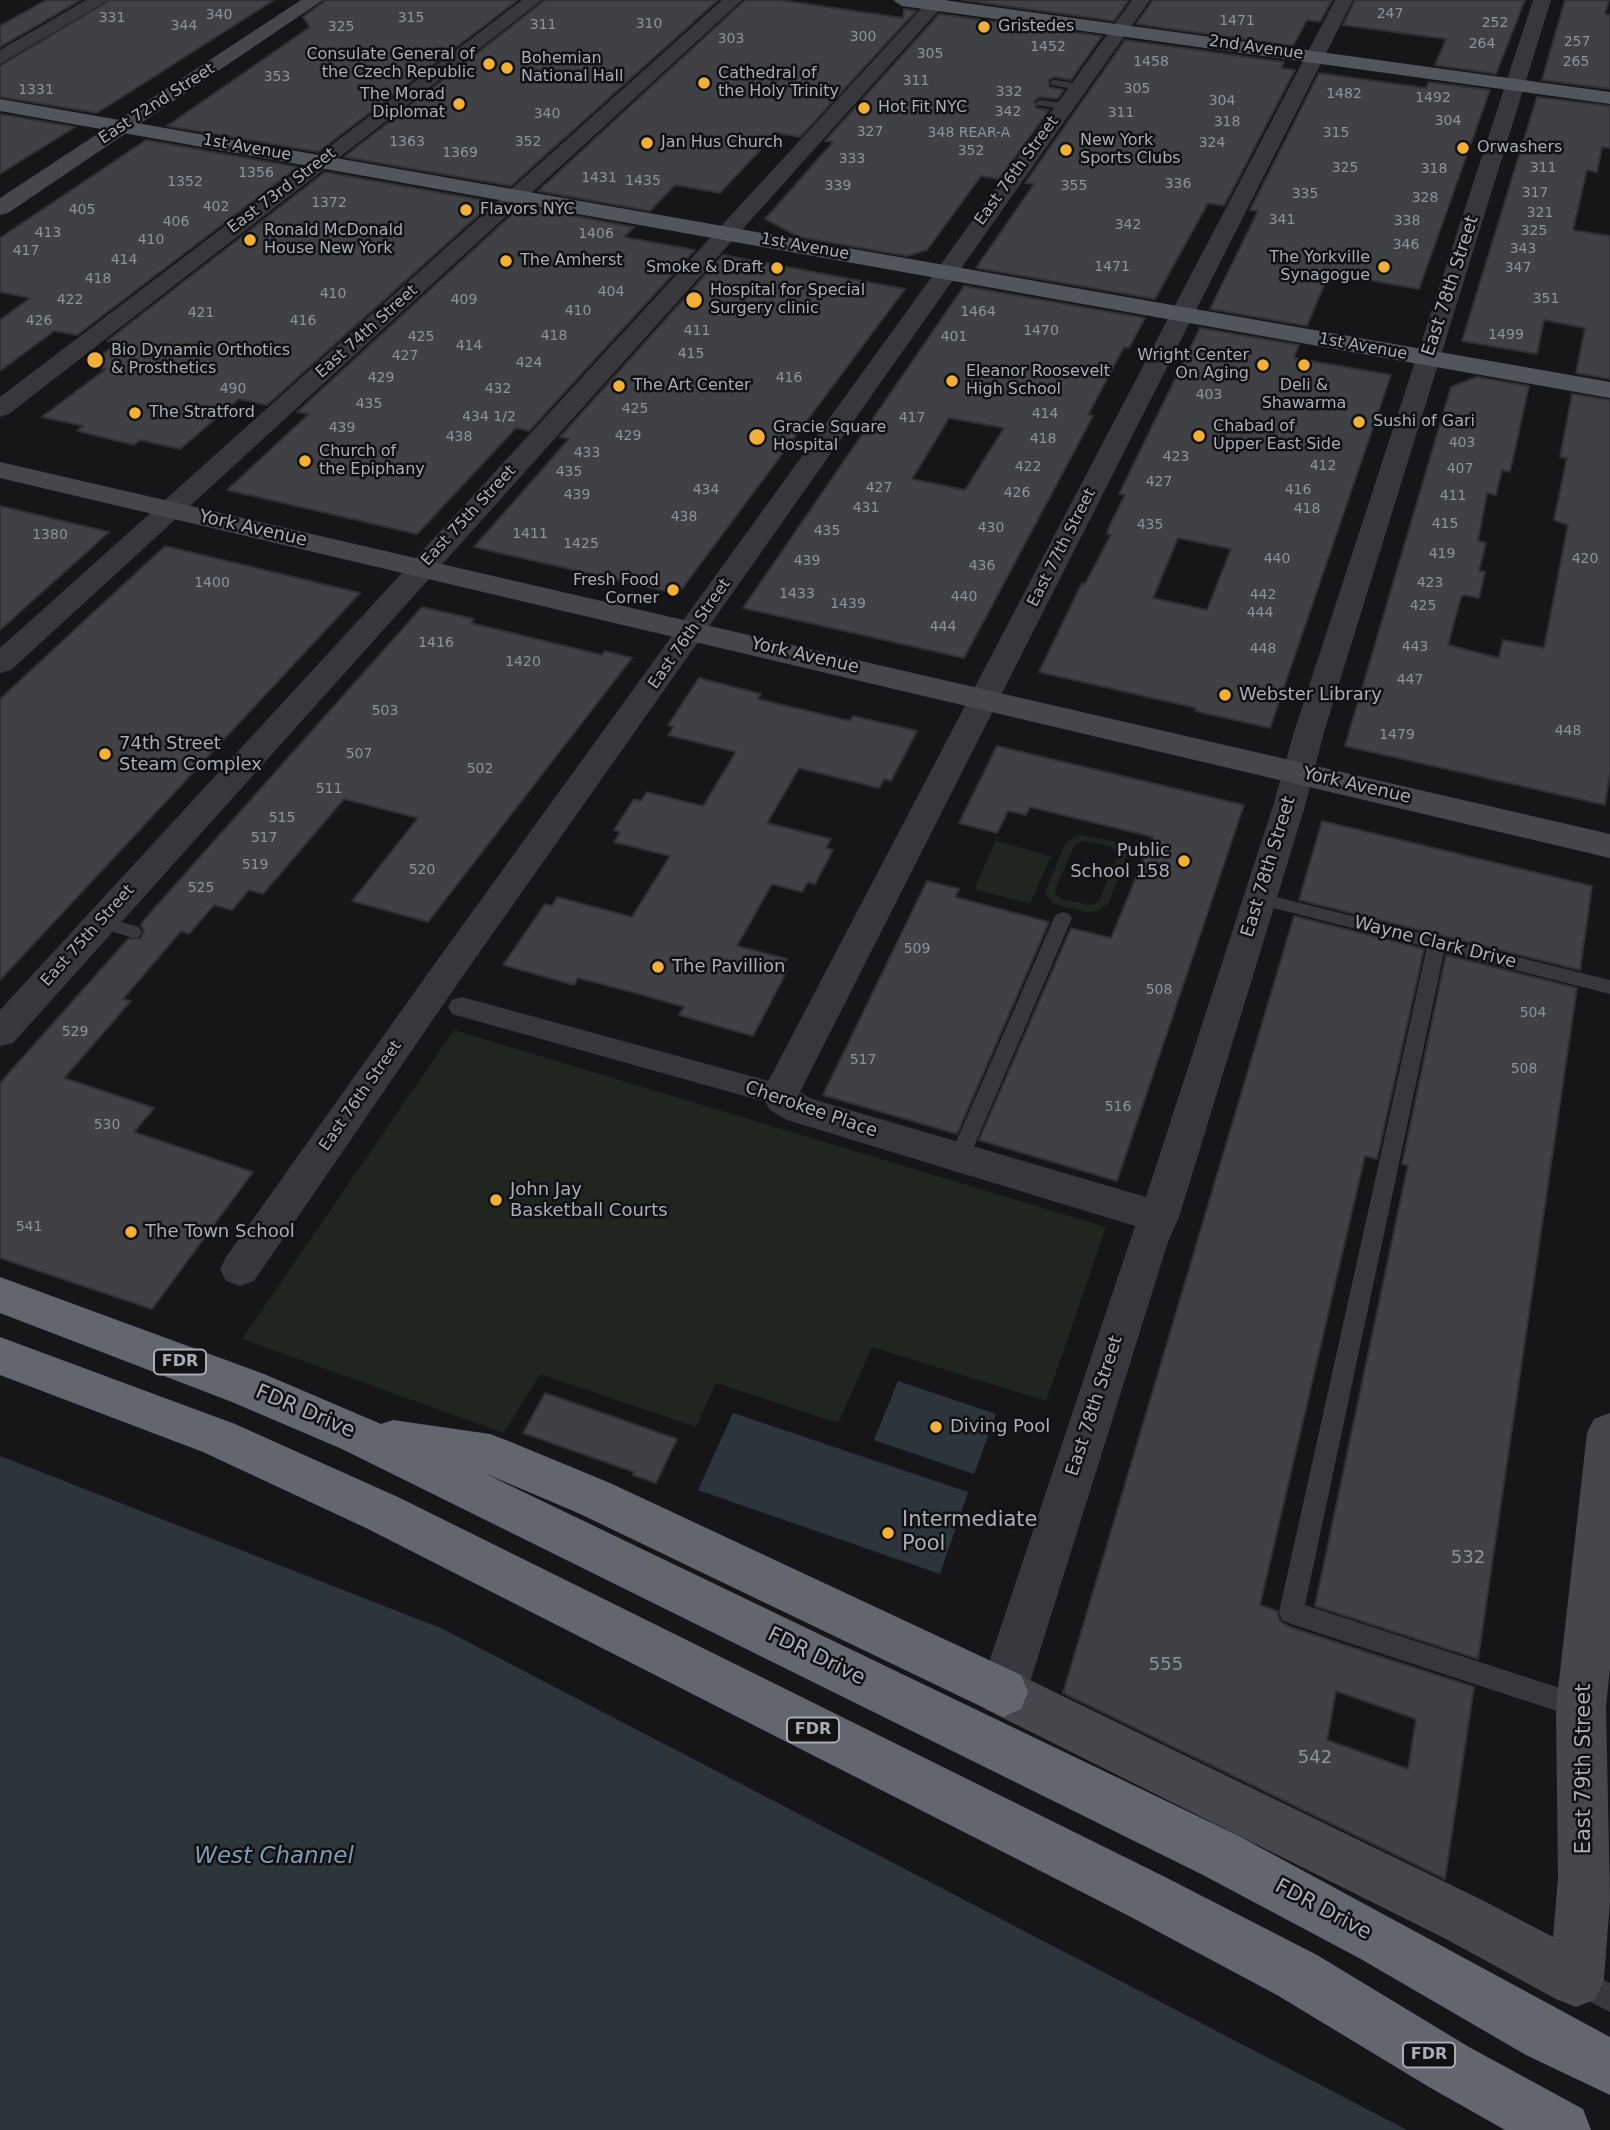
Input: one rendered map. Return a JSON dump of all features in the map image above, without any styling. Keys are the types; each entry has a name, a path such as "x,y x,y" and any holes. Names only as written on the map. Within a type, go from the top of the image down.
{"highway":[{"name":"FDR Drive","path":"0,1295 248,1388 358,1434 1220,1855 1378,1939 1546,2035 1610,2067"},
{"name":"FDR","path":"0,1356 219,1438 372,1507 1206,1927 1297,1975 1449,2067 1562,2130"},
{"path":"358,1434 490,1454 594,1498 1003,1692"}],"main road":[{"name":"East 72nd Street","path":"0,208 314,0"},
{"name":"2nd Avenue","path":"902,0 937,2 1610,98"},
{"name":"1st Avenue","path":"0,105 1610,390"},
{"name":"York Avenue","path":"0,470 1610,846"},
{"name":"East 79th Street","path":"1593,1989 1585,1879 1596,1797 1581,1707 1610,1433"},
{"path":"1003,1692 1462,1919 1593,1989"}],"street":[{"path":"0,58 99,0"},
{"name":"East 73rd Street","path":"0,409 533,0"},
{"name":"East 74th Street","path":"0,664 733,0"},
{"name":"East 76th Street","path":"240,1269 448,971 1141,0"},
{"name":"East 77th Street","path":"779,1095 1344,0"},
{"name":"East 78th Street","path":"1003,1692 1148,1242 1160,1217 1427,358 1542,0"},
{"name":"East 75th Street","path":"0,1033 937,2"},
{"name":"Cherokee Place","path":"462,1007 779,1095 800,1110 1160,1217"}],"lane":[{"path":"1055,83 1079,87"},
{"path":"1040,103 1064,106"},
{"name":"Wayne Clark Drive","path":"1259,898 1610,987"},
{"path":"959,1158 1063,918"},
{"path":"101,922 133,932"},
{"path":"1437,944 1291,1612 1581,1707"}],"shaded area":[{"path":"1079,835 1114,841 1127,854 1108,904 1096,911 1086,912 1058,905 1052,902 1045,892 1066,842","holes":["1087,841 1112,847 1118,855 1099,901 1091,905 1061,899 1054,892 1075,844"]},
{"path":"996,841 1051,856 1030,904 974,889"},
{"path":"454,1030 1106,1227 1046,1401 872,1347 838,1423 716,1383 696,1427 540,1374 504,1433 242,1339"}],"water":[{"name":"Diving Pool","path":"898,1381 996,1414 974,1474 874,1440"},
{"name":"Intermediate Pool","path":"733,1413 968,1492 940,1574 698,1490"},
{"name":"West Channel","path":"0,1456 443,1629 1407,2130 0,2130"}],"building":[{"path":"46,0 81,0 0,47 0,26"},
{"path":"110,0 274,0 97,113 0,97 0,66"},
{"path":"326,0 518,0 318,152 167,126 310,27 303,17"},
{"path":"545,0 718,0 511,186 344,157"},
{"path":"745,0 780,0 903,18 904,9 916,11 800,137 776,133 720,193 675,185 650,211 538,191"},
{"path":"962,0 1129,0 1114,21"},
{"path":"1153,0 1332,0 1320,22 1307,20 1293,46 1136,24"},
{"path":"1355,0 1525,0 1496,74 1435,65 1446,39 1343,25"},
{"path":"1565,0 1609,0 1605,14 1610,15 1610,89 1542,80"},
{"path":"939,14 1102,36 1071,80 1055,77 1049,79 1049,87 1064,90 1057,99 1040,97 1034,101 1036,108 1049,110 999,179 981,176 927,250 907,256 799,237 765,219 833,142 825,141"},
{"path":"1125,40 1284,62 1281,68 1295,70 1224,206 1208,203 1155,299 976,268 1034,184 1025,183"},
{"path":"1319,73 1426,88 1429,82 1490,90 1419,289 1329,273 1307,326 1210,309 1258,211 1250,210"},
{"path":"1537,97 1610,106 1610,148 1602,147 1597,172 1587,170 1573,230 1610,236 1610,379 1576,373 1585,328 1544,320 1537,354 1462,341"},
{"path":"0,114 75,127 0,174"},
{"path":"146,140 298,167 77,335 54,331 0,371 0,320 30,298 0,292 0,238"},
{"path":"325,172 493,202 267,405 239,399 180,449 140,440 134,445 77,431 83,426 42,417 106,369 89,365 117,343 107,341"},
{"path":"521,206 634,227 624,237 695,250 529,431 516,428 417,534 227,490 309,414 297,412"},
{"path":"723,255 905,289 678,594 474,547 569,439 560,437"},
{"path":"964,286 1145,318 1129,348 1124,347 1088,415 1093,416 964,658 743,608","holes":["949,418 1004,428 965,490 912,479"]},
{"path":"1200,328 1299,345 1294,358 1391,375 1270,728 1039,672 1082,583 1085,584 1111,535 1107,534 1109,527 1125,495 1119,494","holes":["1178,538 1231,549 1207,610 1153,598"]},
{"path":"1477,377 1529,386 1510,472 1502,470 1496,495 1487,493 1478,541 1486,543 1479,571 1485,572 1479,598 1465,595 1461,597 1448,645 1499,658 1503,640 1544,648 1568,525 1554,520 1567,458 1560,457 1572,394 1610,400 1610,772 1605,805 1345,746 1451,387"},
{"path":"0,506 109,532 0,630"},
{"name":"74th Street Steam Complex","path":"165,546 360,593 0,980 0,699"},
{"path":"422,607 474,619 471,623 602,655 605,651 632,658 428,922 352,901 418,818 344,799 263,894 249,890 232,910 214,905 189,934 181,931 123,999 131,1001 64,1078 154,1108 134,1132 253,1172 152,1309 0,1258 0,1083 128,939 141,938 144,931 141,925 144,920"},
{"path":"699,678 761,694 758,699 850,721 853,716 917,731 891,781 884,779 879,788 799,768 767,823 831,839 826,848 833,850 815,884 808,882 802,892 772,884 737,946 787,959 781,970 787,971 753,1036 679,1015 684,1007 643,995 578,978 574,985 503,965 545,904 552,906 557,897 632,917 670,856 614,842 620,832 614,830 634,799 641,801 647,792 703,806 736,752 668,735 674,727 668,725"},
{"path":"997,746 1244,805 1117,1181 979,1140 1071,928 1111,938 1153,837 1030,807 1026,815 1008,811 997,833 959,823"},
{"path":"1322,821 1592,886 1580,970 1299,900"},
{"path":"927,881 959,889 955,897 1049,922 957,1134 823,1095"},
{"path":"1294,916 1424,949 1377,1159 1365,1156 1260,1605 1277,1611 1280,1621 1290,1627 1474,1687 1445,1879 1063,1693","holes":["1336,1691 1416,1719 1408,1769 1327,1740"]},
{"path":"1446,955 1577,988 1478,1659 1315,1606 1408,1165 1402,1164"},
{"path":"545,1393 677,1439 656,1483 633,1475 634,1472 523,1433"}],"place":[{"name":"Gristedes","path":"984,27"},
{"name":"Consulate General of the Czech Republic","path":"489,64"},
{"name":"Bohemian National Hall","path":"507,68"},
{"name":"Cathedral of the Holy Trinity","path":"704,83"},
{"name":"The Morad Diplomat","path":"459,104"},
{"name":"Hot Fit NYC","path":"864,108"},
{"name":"Jan Hus Church","path":"647,143"},
{"name":"Orwashers","path":"1463,148"},
{"name":"New York Sports Clubs","path":"1066,150"},
{"name":"Flavors NYC","path":"466,210"},
{"name":"Ronald McDonald House New York","path":"250,240"},
{"name":"The Amherst","path":"506,261"},
{"name":"The Yorkville Synagogue","path":"1384,267"},
{"name":"Smoke & Draft","path":"777,268"},
{"name":"Hospital for Special Surgery clinic","path":"694,300"},
{"name":"Bio Dynamic Orthotics & Prosthetics","path":"95,360"},
{"name":"Wright Center On Aging","path":"1263,365"},
{"name":"Deli & Shawarma","path":"1304,365"},
{"name":"Eleanor Roosevelt High School","path":"952,381"},
{"name":"The Art Center","path":"619,386"},
{"name":"The Stratford","path":"135,413"},
{"name":"Sushi of Gari","path":"1359,422"},
{"name":"Chabad of Upper East Side","path":"1199,436"},
{"name":"Gracie Square Hospital","path":"757,437"},
{"name":"Church of the Epiphany","path":"305,461"},
{"name":"Fresh Food Corner","path":"673,590"},
{"name":"Webster Library","path":"1225,695"},
{"name":"74th Street Steam Complex","path":"105,754"},
{"name":"Public School 158","path":"1184,861"},
{"name":"The Pavillion","path":"658,967"},
{"name":"John Jay Basketball Courts","path":"496,1200"},
{"name":"The Town School","path":"131,1232"},
{"name":"Diving Pool","path":"936,1427"},
{"name":"Intermediate Pool","path":"888,1533"}]}
